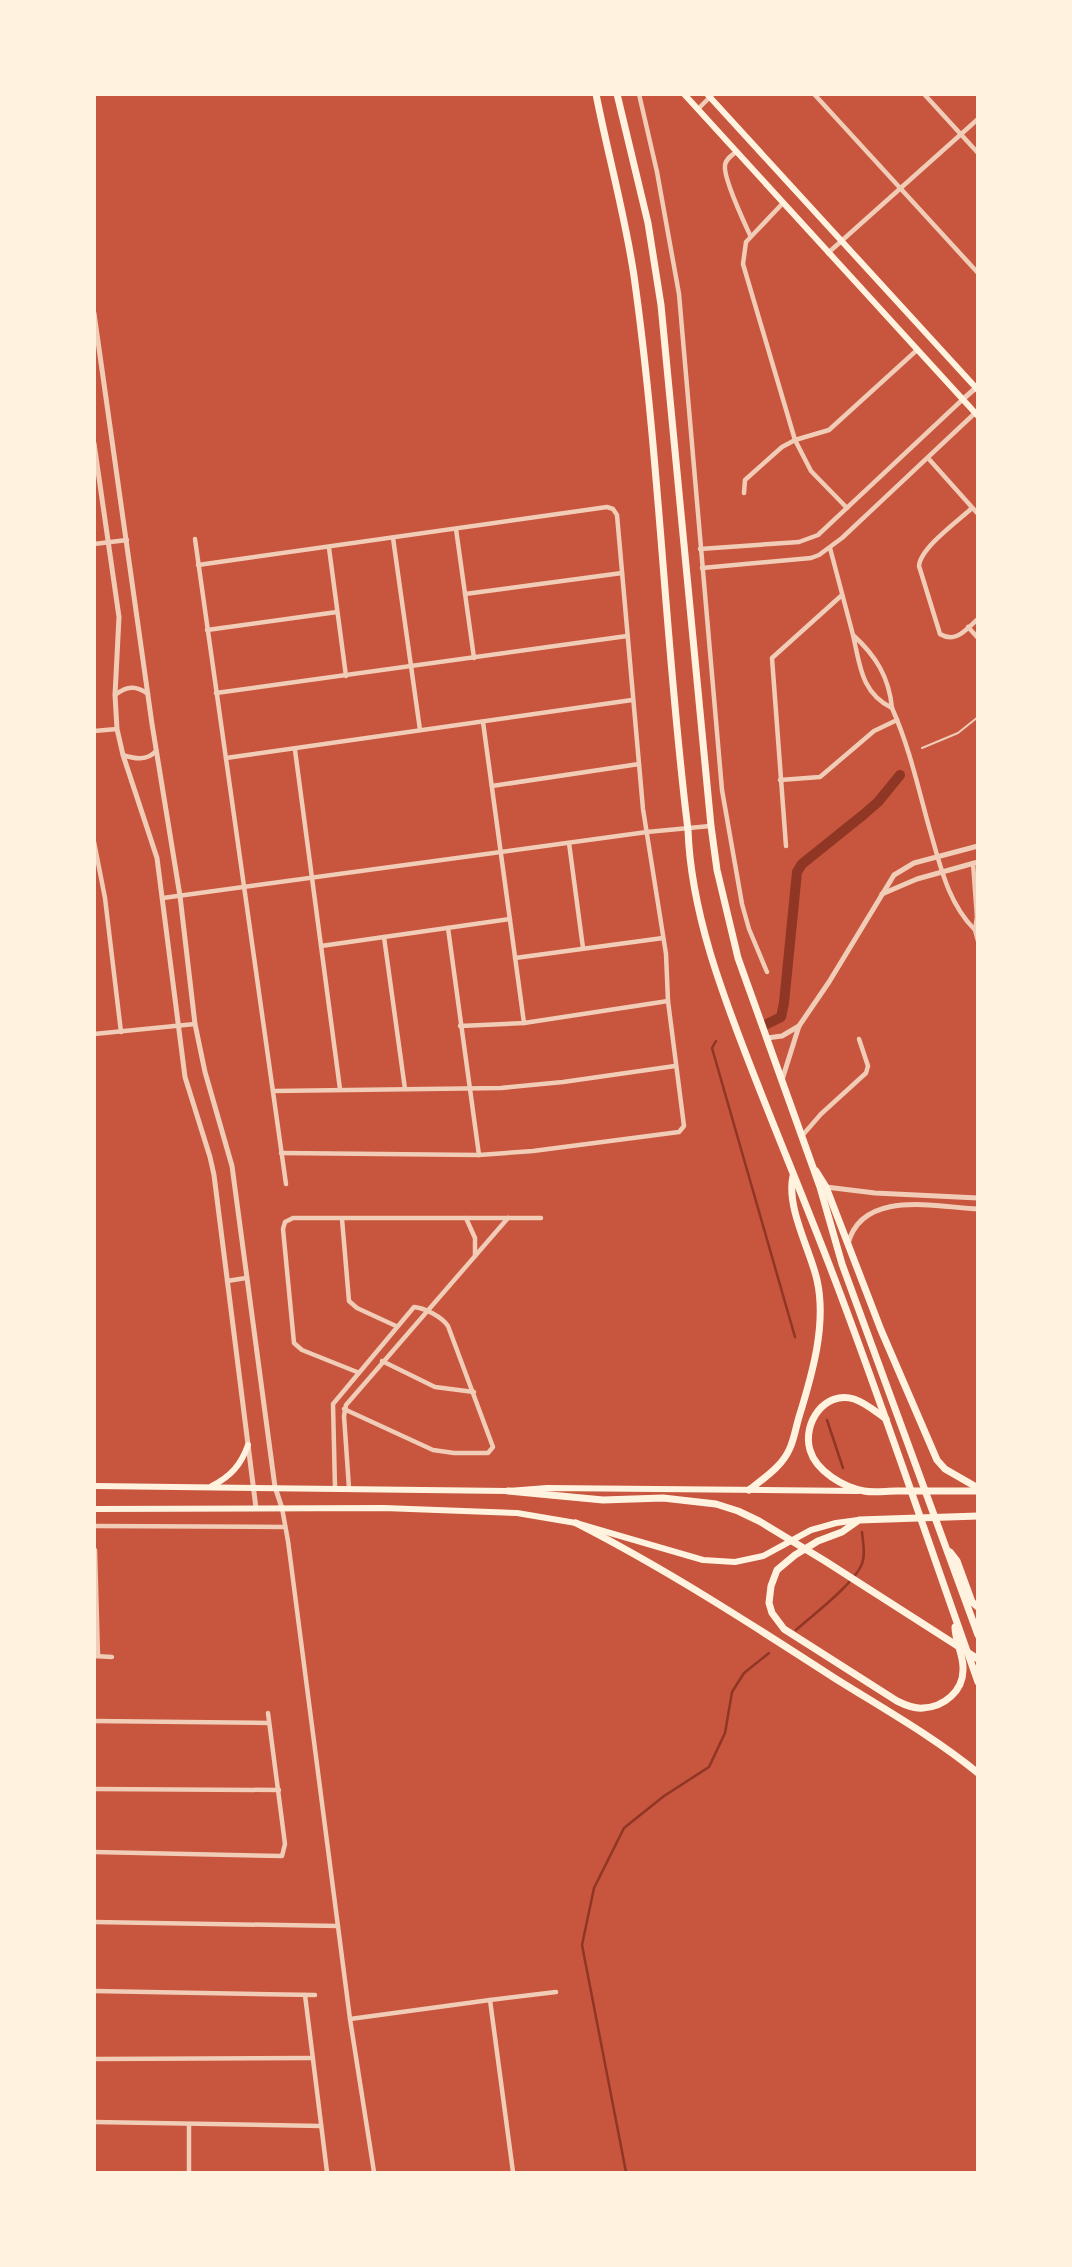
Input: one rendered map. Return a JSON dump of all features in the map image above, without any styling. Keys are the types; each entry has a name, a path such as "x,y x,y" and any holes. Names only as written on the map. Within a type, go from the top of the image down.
{"main road":[{"path":"596,94 624,219 635,287 654,454 689,862 714,964 741,1042 887,1419 978,1682"},
{"path":"617,94 648,223 662,305 711,826 738,958 813,1170 842,1264 978,1635"},
{"path":"684,94 977,414"},
{"path":"710,96 977,388"},
{"path":"813,1170 820,1174 826,1187 889,1351 937,1460 946,1469 978,1489"},
{"path":"749,1490 779,1466 790,1448 808,1386 820,1322 821,1300 817,1279 792,1197 793,1175"},
{"path":"863,1491 837,1481 819,1467 810,1450 809,1432 814,1415 830,1401 842,1398 853,1399 887,1419"},
{"path":"210,1487 236,1470 248,1445"},
{"path":"94,1486 508,1490 978,1489"},
{"path":"508,1490 604,1500 663,1498 716,1504 738,1511 814,1555 978,1659"},
{"path":"94,1509 384,1508 507,1512 576,1523 703,1559 735,1562 763,1556 811,1530 836,1522 978,1516"},
{"path":"859,1520 842,1532 818,1541 795,1555 778,1570 771,1586 769,1603 772,1613 784,1629 897,1701 924,1709 940,1704 954,1694 963,1677 964,1668 955,1632 955,1619"},
{"path":"576,1523 620,1545 773,1638 935,1742 978,1773"},
{"path":"946,1547 957,1560 972,1602 978,1607"}],"street":[{"path":"639,94 657,172 679,294 722,790 730,845 749,929 766,972"},
{"path":"814,94 978,273"},
{"path":"924,94 978,153"},
{"path":"697,109 710,96"},
{"path":"828,253 978,119"},
{"path":"736,152 727,160 725,169 750,235"},
{"path":"783,203 750,235 743,253 743,264 795,440 811,471 847,508"},
{"path":"94,313 156,751 180,896 195,1024 205,1072 229,1152 275,1487 285,1527 350,2019 374,2172"},
{"path":"744,493 745,480 782,447 795,440 830,430 917,350"},
{"path":"700,550 805,541 824,531 977,388"},
{"path":"702,568 811,558 830,548 977,414"},
{"path":"94,443 118,617 115,695 117,729 154,849 163,898 185,1077 211,1157 256,1508"},
{"path":"928,458 978,514"},
{"path":"198,565 607,507 614,509 617,515 632,700 647,832 663,938 675,1066 685,1122 683,1129 679,1132 583,1145 479,1155 281,1153"},
{"path":"972,508 925,551 919,561 921,577 937,630 944,637 953,639 978,618"},
{"path":"456,529 474,658"},
{"path":"393,538 419,730"},
{"path":"195,539 286,1184"},
{"path":"94,544 127,540"},
{"path":"329,548 346,676"},
{"path":"830,548 861,673 867,686 883,704 892,708"},
{"path":"465,594 622,573"},
{"path":"786,846 772,658 842,595"},
{"path":"207,629 337,612"},
{"path":"968,627 978,638"},
{"path":"853,635 869,651 885,674 892,708 942,872 954,905 975,930"},
{"path":"216,693 627,636"},
{"path":"115,695 130,687 149,695"},
{"path":"226,758 632,700"},
{"path":"780,780 824,775 874,731 897,720"},
{"path":"483,722 524,1023"},
{"path":"94,731 117,729"},
{"path":"295,750 340,1089"},
{"path":"123,755 142,759 152,756 156,751"},
{"path":"492,786 639,764"},
{"path":"163,898 647,832 711,826"},
{"path":"94,842 106,898 121,1032"},
{"path":"569,843 583,948"},
{"path":"781,1083 799,1026 894,875 914,863 978,846"},
{"path":"882,894 917,879 975,862 975,930 978,941"},
{"path":"321,946 510,919"},
{"path":"448,928 479,1155"},
{"path":"384,937 405,1089"},
{"path":"515,958 663,938"},
{"path":"460,1026 524,1023 668,1001"},
{"path":"94,1034 195,1024"},
{"path":"767,1038 782,1037 799,1026"},
{"path":"801,1138 821,1114 866,1073 868,1066 859,1039"},
{"path":"272,1091 469,1089 563,1082 675,1066"},
{"path":"826,1187 886,1194 978,1198"},
{"path":"848,1247 858,1222 880,1209 907,1205 978,1209"},
{"path":"466,1217 475,1238 475,1257"},
{"path":"357,1372 302,1350 294,1343 283,1230 285,1222 293,1218 541,1218"},
{"path":"349,1488 344,1409 508,1218"},
{"path":"342,1219 349,1301 357,1308 396,1326"},
{"path":"226,1281 246,1278"},
{"path":"335,1488 332,1409 335,1400 396,1326 417,1307 441,1319 448,1326 493,1442 488,1453 433,1450 344,1409"},
{"path":"383,1362 435,1387 474,1392"},
{"path":"94,1526 285,1527"},
{"path":"95,1550 96,1656 112,1657"},
{"path":"94,1852 277,1857 284,1854 279,1790 268,1713"},
{"path":"94,1721 269,1723"},
{"path":"94,1789 279,1790"},
{"path":"94,1922 338,1926"},
{"path":"94,1991 315,1994"},
{"path":"350,2019 556,1992"},
{"path":"305,1995 327,2172"},
{"path":"490,2000 513,2172"},
{"path":"94,2059 313,2058"},
{"path":"94,2122 321,2126"},
{"path":"188,2172 189,2124"}],"lane":[{"path":"922,748 958,733 978,717"}],"waterway":[{"path":"765,1025 781,1017 784,1003 797,872 802,864 878,802 900,775"},
{"path":"716,1041 712,1048 795,1337"},
{"path":"827,1420 843,1468"},
{"path":"796,1630 832,1600 856,1574 863,1558 862,1532"},
{"path":"626,2172 582,1945 594,1888 624,1828 664,1796 709,1767 725,1733 732,1692 744,1673 769,1653"}]}
